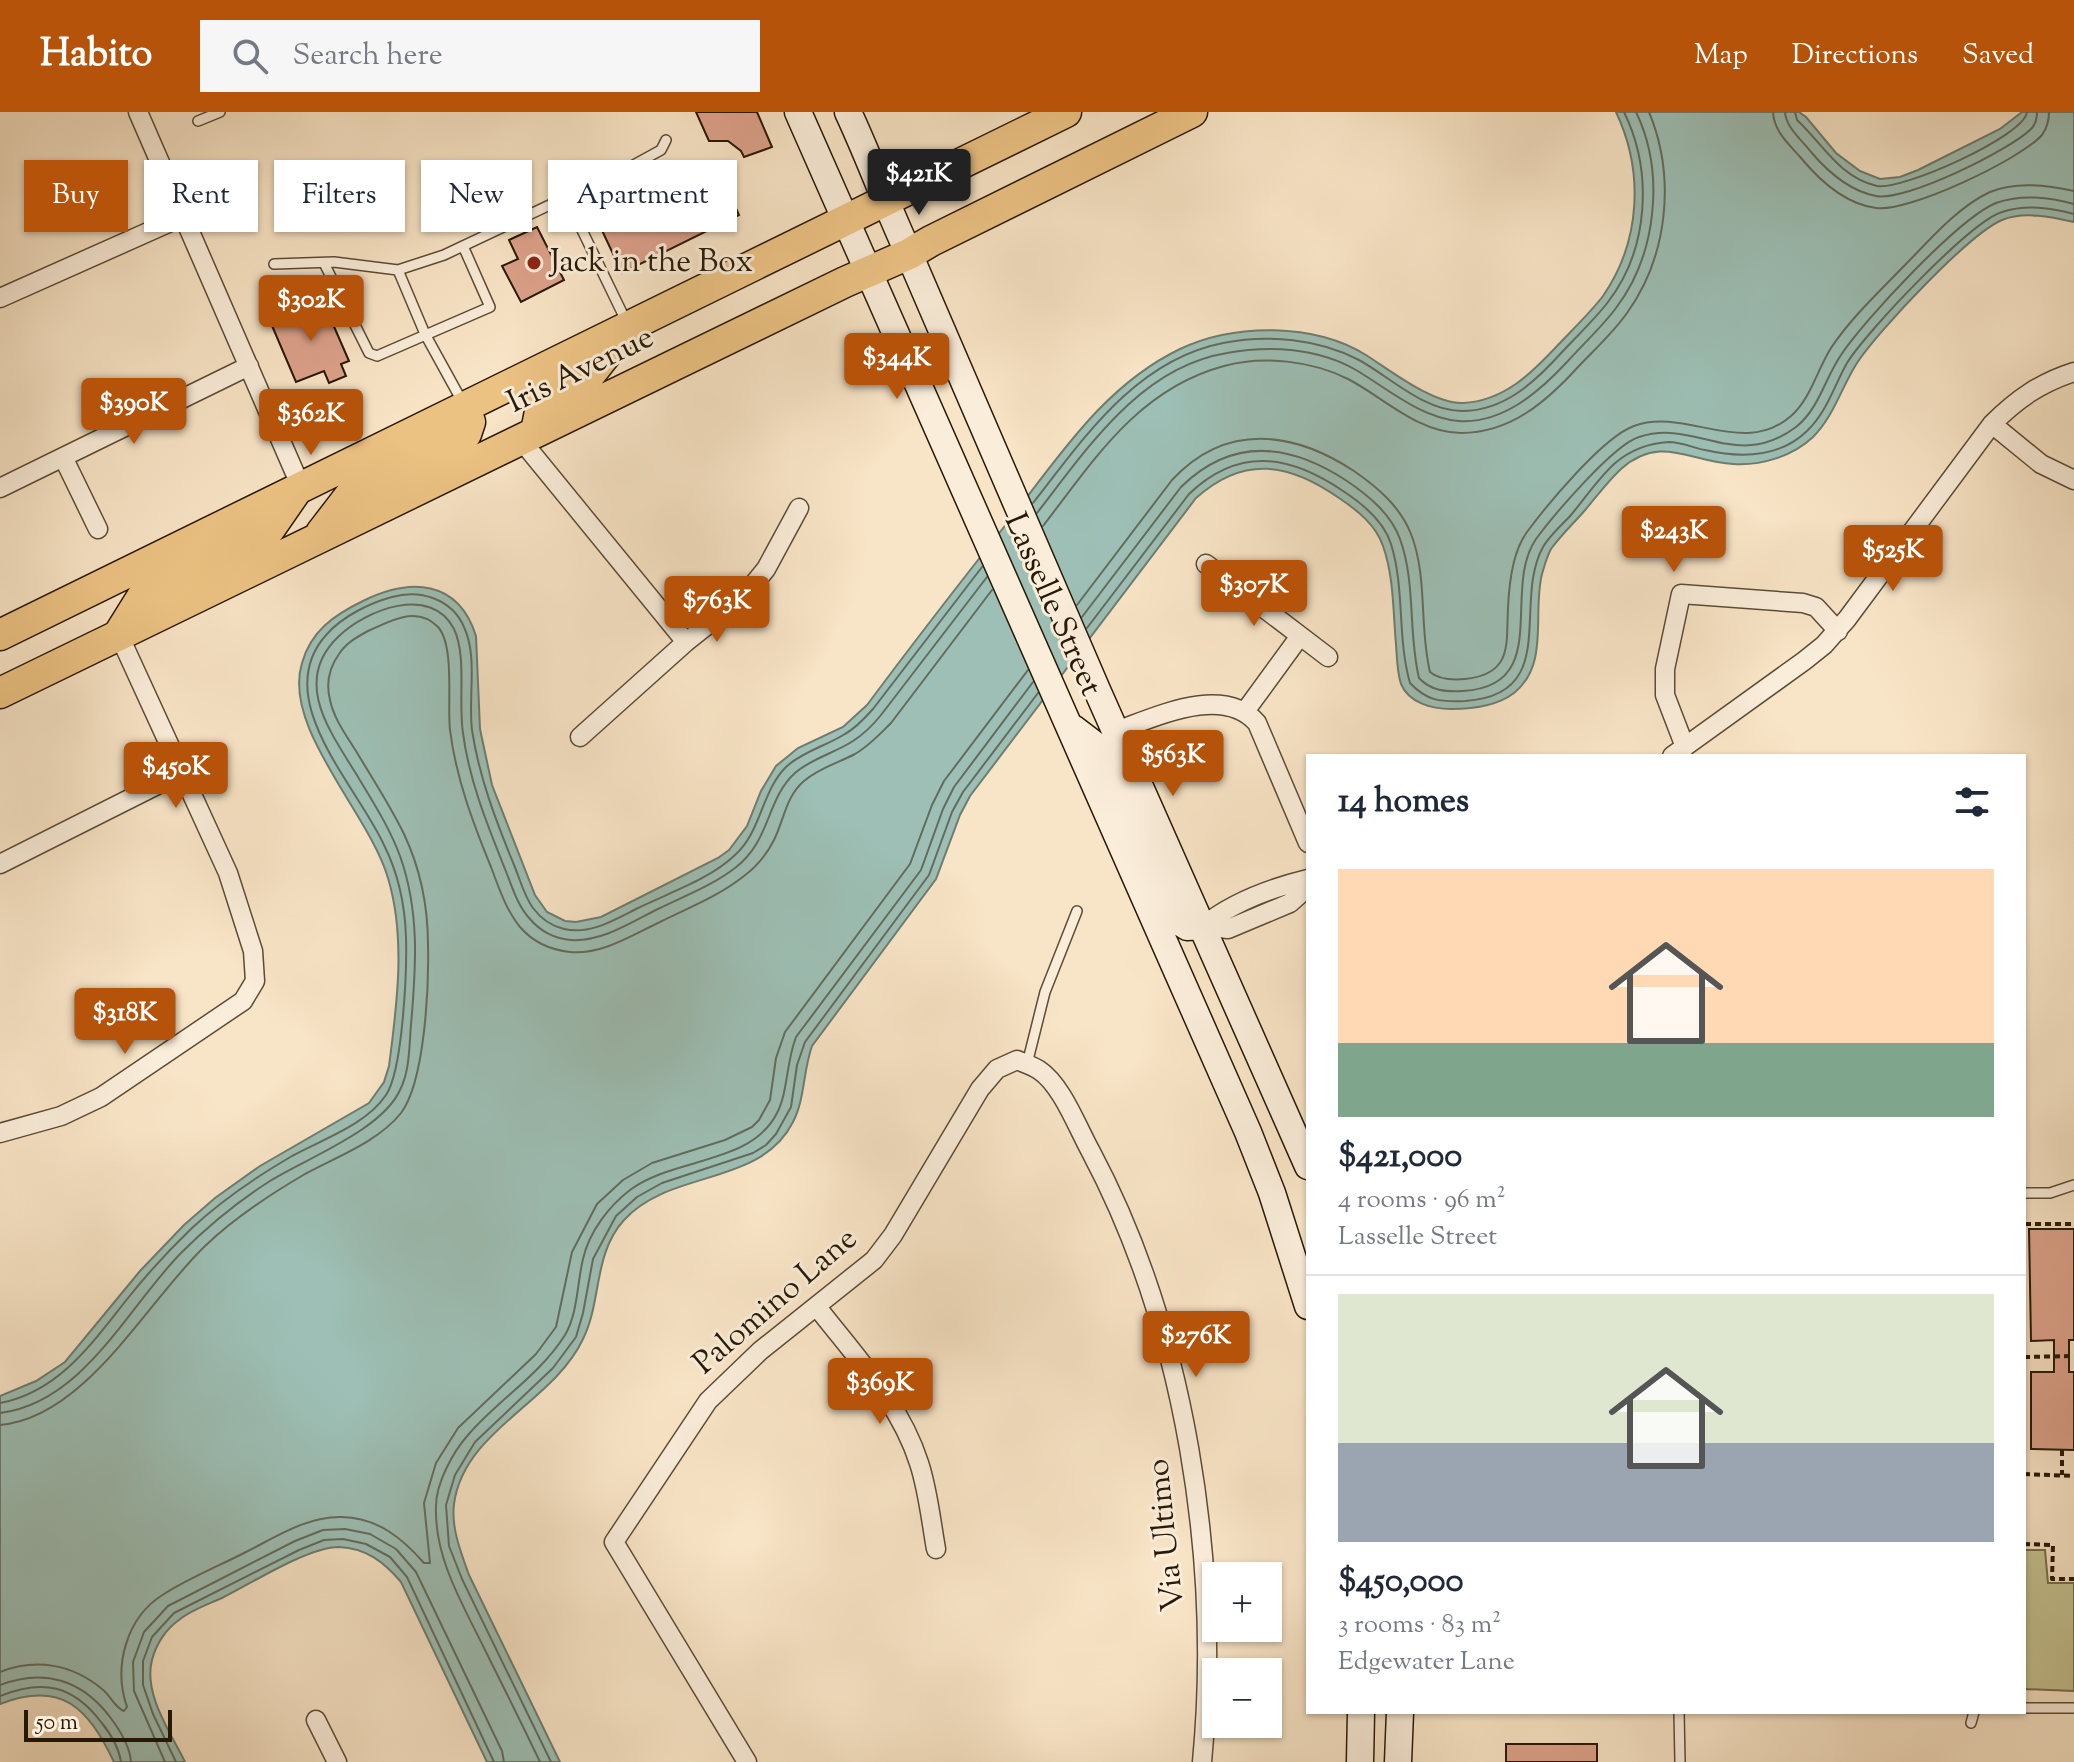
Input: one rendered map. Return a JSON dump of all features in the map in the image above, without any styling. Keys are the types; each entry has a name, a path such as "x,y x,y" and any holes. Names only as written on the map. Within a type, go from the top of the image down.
{"main road":[{"name":"Lasselle Street","path":"798,112 1248,1132 1272,1193 1306,1300"},
{"name":"Lasselle Street","path":"848,112 1097,690 1306,1161"},
{"name":"Iris Avenue","path":"0,635 1066,112"},
{"name":"Iris Avenue","path":"0,693 909,254 1192,112"},
{"path":"528,436 542,401 588,377 629,326"},
{"path":"318,538 351,494 450,446 466,434 470,422 465,408"},
{"path":"119,635 147,589 269,530 299,488"},
{"path":"1067,724 1094,744 1103,759 1175,919 1187,927 1203,926"},
{"path":"1360,1762 1361,1714"},
{"path":"1398,1762 1400,1714"}],"street":[{"path":"138,112 159,160"},
{"path":"0,298 148,232"},
{"path":"191,232 299,488"},
{"path":"0,488 249,366"},
{"path":"1838,631 1816,607 1803,603 1681,594 1665,669 1665,695 1678,751 1804,661 1838,631 1992,424 2015,401 2045,382 2074,372"},
{"path":"1992,424 2041,464 2074,480"},
{"path":"528,436 686,642"},
{"path":"63,457 98,529"},
{"path":"580,737 752,587 766,569 799,508"},
{"path":"1206,564 1328,657"},
{"path":"0,1133 61,1116 101,1097 243,1001 255,981 253,951 228,873 119,635"},
{"path":"1246,710 1300,636"},
{"path":"1116,731 1187,708 1217,705 1246,710 1257,723 1306,838"},
{"path":"0,864 181,773"},
{"path":"1203,926 1221,912 1282,885 1306,879"},
{"path":"1203,926 1228,929 1290,903 1306,889"},
{"name":"Palomino Lane","path":"747,1762 614,1542 708,1401 760,1351 874,1260 893,1235 980,1089 997,1069 1022,1062"},
{"name":"Via Ultimo","path":"1022,1062 1041,1071 1059,1091 1103,1175 1129,1236 1171,1364 1187,1442 1203,1557 1207,1678 1202,1762"},
{"path":"817,1307 888,1398 906,1430 920,1464 936,1549"},
{"path":"316,1720 337,1762"}],"lane":[{"path":"198,121 220,112"},
{"path":"641,160 661,150 666,140"},
{"path":"274,264 324,263 398,270 444,255 548,206"},
{"path":"583,232 629,326"},
{"path":"324,263 369,353 377,356 490,307 463,246"},
{"path":"398,270 425,334 465,408"},
{"path":"1022,1062 1077,911"},
{"path":"2026,1193 2050,1193 2074,1185"},
{"path":"2026,1708 2074,1708"},
{"path":"1679,1714 1680,1762"},
{"path":"1971,1723 1973,1714"}],"path":[{"path":"2026,1224 2074,1224"},
{"path":"2026,1357 2074,1356"},
{"path":"2062,1450 2062,1475"},
{"path":"2026,1474 2074,1476"},
{"path":"2026,1544 2053,1545 2052,1579 2074,1579"}],"shaded area":[{"path":"2026,1550 2045,1550 2048,1583 2074,1583 2074,1691 2026,1689"}],"water":[{"path":"1616,112 1799,112 1836,153 1860,171 1880,179 1900,177 1918,170 2000,129 2022,112 2074,112 2074,222 2038,216 2011,217 1987,229 1968,244 1925,285 1868,348 1820,429 1796,450 1776,458 1744,464 1676,453 1649,453 1621,469 1551,549 1539,589 1538,637 1532,668 1514,693 1492,704 1436,708 1422,704 1405,691 1399,675 1387,558 1380,538 1371,525 1346,503 1302,477 1267,469 1232,475 1196,498 970,796 936,879 812,1046 797,1113 778,1143 759,1158 737,1168 665,1192 643,1204 624,1220 607,1248 583,1339 552,1381 491,1436 461,1478 453,1513 463,1558 560,1762 487,1762 401,1582 374,1557 349,1548 326,1549 296,1559 189,1613 166,1632 152,1660 151,1686 160,1713 185,1762 114,1762 83,1714 56,1698 40,1695 0,1704 0,1396 36,1381 65,1362 140,1271 184,1225 260,1166 369,1103 384,1082 389,1066 398,972 394,901 378,853 315,742 304,715 299,688 306,652 325,625 363,601 398,589 430,588 457,603 468,617 476,636 480,729 492,785 535,895 547,912 565,921 601,917 729,850 747,826 761,791 776,766 798,748 843,727 867,705 1066,446 1106,402 1153,364 1202,340 1225,334 1274,330 1299,332 1345,344 1426,392 1451,402 1478,401 1516,384 1603,296 1625,252 1634,206 1634,182 1631,158"}],"building":[{"path":"696,112 757,112 772,147 744,157 728,141 709,141"},
{"path":"537,227 564,280 521,302 502,266 518,259 509,240 532,232"},
{"path":"603,232 705,232 622,273"},
{"path":"322,299 349,361 341,364 346,376 329,383 324,371 296,382 270,321"},
{"path":"2029,1229 2074,1229 2074,1340 2069,1340 2069,1372 2074,1372 2074,1450 2031,1449 2031,1372 2054,1372 2054,1340 2031,1341"},
{"path":"1506,1744 1597,1744 1597,1762 1506,1762"}],"place":[{"name":"Jack in the Box","path":"534,263"}]}
